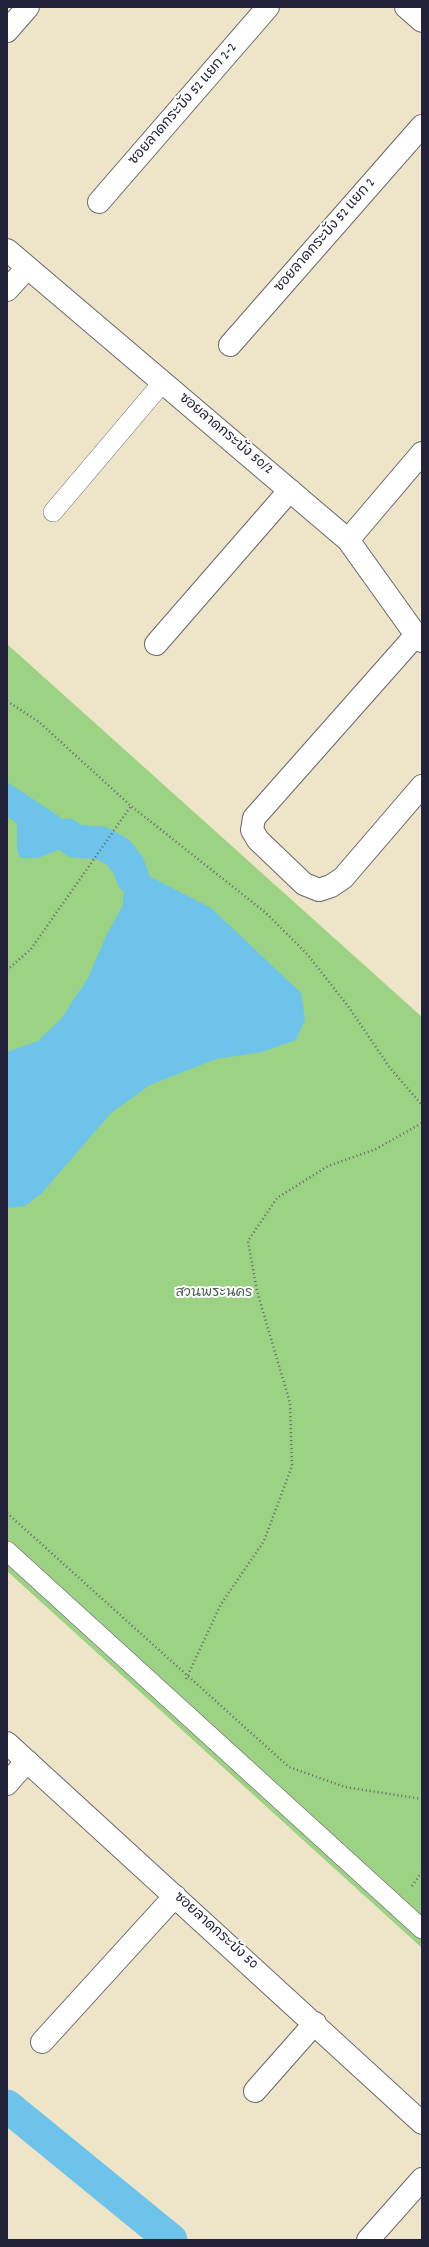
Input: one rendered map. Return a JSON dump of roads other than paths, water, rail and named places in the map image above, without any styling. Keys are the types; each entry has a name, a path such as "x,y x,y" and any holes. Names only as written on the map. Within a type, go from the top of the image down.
{"street":[{"path":"7,31 28,7"},
{"name":"ซอยลาดกระบัง 52 แยก 2-2","path":"99,202 268,7"},
{"path":"406,7 422,21"},
{"name":"ซอยลาดกระบัง 52 แยก 2","path":"230,345 422,126"},
{"name":"ซอยลาดกระบัง 50/2","path":"7,250 348,540 419,638"},
{"path":"7,290 27,268"},
{"path":"348,540 422,452"},
{"path":"156,644 290,490"},
{"path":"419,638 254,818 252,830 258,840 304,884 319,890 330,886 343,878 422,786"},
{"name":"ซอยลาดกระบัง 50","path":"7,1743 315,2023 422,2123"},
{"path":"7,1784 27,1761"},
{"path":"42,2042 175,1896"},
{"path":"255,2091 315,2023"},
{"path":"368,2240 422,2178"}],"lane":[{"path":"53,512 163,382"},
{"path":"7,1551 422,1930"}],"water":[{"path":"7,782 60,817 67,835 58,850 38,858 20,858 17,849 17,823 7,817"},
{"path":"147,875 211,908 301,993 305,1020 296,1040 262,1052 216,1059 150,1085 111,1113 42,1193 25,1206 7,1208 7,1052 38,1041 61,1019 88,978 107,934 123,905 124,890 133,878"}],"waterway":[{"path":"67,835 75,841 101,843 118,852 128,865 133,878"},
{"path":"7,2106 171,2240"}],"park label":[{"name":"สวนพระนคร","path":"214,1294"}]}
